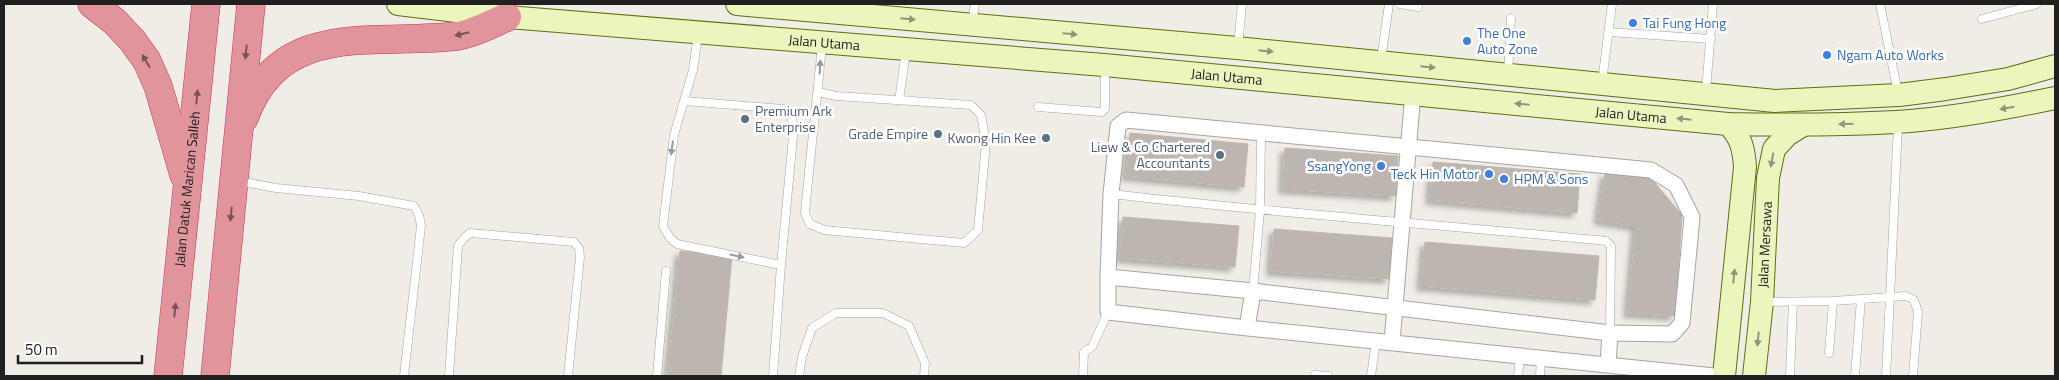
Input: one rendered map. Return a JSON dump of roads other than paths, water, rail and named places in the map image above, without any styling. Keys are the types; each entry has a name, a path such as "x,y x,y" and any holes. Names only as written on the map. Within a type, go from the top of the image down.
{"highway":[{"path":"92,4 114,21 132,40 147,61 158,86 188,190"},
{"name":"Jalan Datuk Marican Salleh","path":"168,376 206,4"},
{"path":"215,376 234,181 236,139 251,4"},
{"path":"236,139 259,86 272,72 303,52 319,45 339,41 459,36 485,28 507,17"}],"main road":[{"name":"Jalan Utama","path":"398,4 507,17 1104,65 1728,124 1803,126 1898,122 2005,108 2055,98"},
{"name":"Jalan Utama","path":"737,4 868,13 973,15 1237,48 1775,101 1898,95 2008,79 2055,66"},
{"name":"Jalan Mersawa","path":"1724,376 1745,167 1744,150 1737,134 1728,124"},
{"name":"Jalan Mersawa","path":"1754,376 1762,302 1768,178 1774,149 1787,135 1803,126"}],"street":[{"path":"1392,342 1413,94"},
{"path":"1108,277 1253,291 1610,333 1672,334 1682,323 1692,217 1676,186 1651,170 1126,120 1118,126 1111,194 1108,277 1108,312 1714,376"},
{"path":"1248,328 1253,291"},
{"path":"1608,366 1610,333"}],"lane":[{"path":"1237,48 1242,4"},
{"path":"1381,62 1389,4"},
{"path":"1400,4 1418,7"},
{"path":"1602,84 1612,4"},
{"path":"1705,95 1713,4"},
{"path":"1880,4 1898,95"},
{"path":"1982,19 2037,4"},
{"path":"1508,75 1511,18"},
{"path":"698,32 693,70 674,135 663,226 670,238 677,244 781,265"},
{"path":"1609,32 1711,39"},
{"path":"818,92 836,96 971,106 981,115 986,143 978,230 964,243 824,230 810,224 805,213 822,41"},
{"path":"899,101 906,49"},
{"path":"1038,106 1102,112 1105,109 1106,103 1104,65"},
{"path":"685,101 783,109 791,116 794,126 773,376"},
{"path":"1886,376 1898,122"},
{"path":"1253,291 1260,211 1261,133"},
{"path":"234,181 276,188 323,191 359,196 414,206 419,215 421,226 404,376"},
{"path":"1111,194 1260,211 1606,241 1611,246 1610,333"},
{"path":"449,376 458,246 470,233 574,242 579,248 580,257 568,376"},
{"path":"657,376 666,272"},
{"path":"1762,302 1832,301 1906,296 1914,300 1918,312 1913,376"},
{"path":"1855,376 1861,299"},
{"path":"1829,353 1832,301"},
{"path":"1790,376 1793,302"},
{"path":"1082,376 1084,352 1092,347 1108,312"},
{"path":"799,376 802,357 812,328 836,313 883,313 909,326 925,363 924,376"},
{"path":"1371,376 1376,341"},
{"path":"1518,376 1520,356"},
{"path":"1540,376 1541,358"},
{"path":"1315,375 1328,376"}],"place":[{"name":"Tai Fung Hong","path":"1633,23"},
{"name":"The One Auto Zone","path":"1467,41"},
{"name":"Ngam Auto Works","path":"1827,55"},
{"name":"Premium Ark Enterprise","path":"745,119"},
{"name":"Grade Empire","path":"938,134"},
{"name":"Kwong Hin Kee","path":"1046,138"},
{"name":"Liew & Co Chartered Accountants","path":"1220,155"},
{"name":"SsangYong","path":"1381,166"},
{"name":"Teck Hin Motor","path":"1489,174"},
{"name":"HPM & Sons","path":"1504,179"}]}
